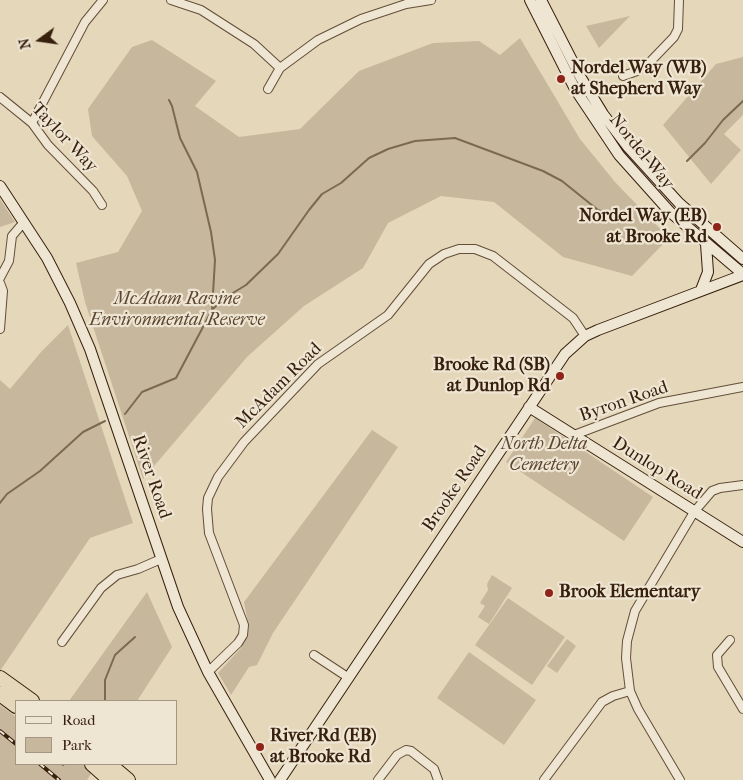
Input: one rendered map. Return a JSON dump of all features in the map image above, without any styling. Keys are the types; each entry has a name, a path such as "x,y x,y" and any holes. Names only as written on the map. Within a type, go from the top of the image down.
{"highway":[{"path":"0,678 31,700"},
{"path":"0,694 15,705"},
{"path":"93,765 110,780"},
{"path":"110,765 128,780"}],"street":[{"path":"32,123 86,20 103,0"},
{"path":"171,0 201,10 254,44 280,68"},
{"path":"268,89 280,68 318,40 361,19 405,2 431,0"},
{"name":"Nordel Way","path":"530,0 575,89 607,139 654,196 706,244 743,274"},
{"name":"Nordel Way","path":"541,0 585,84 628,147 685,209 743,259"},
{"path":"623,76 637,72 649,63 681,31 679,0"},
{"name":"Taylor Way","path":"0,97 32,123 48,145 102,204"},
{"name":"River Road","path":"0,186 24,222 66,296 90,348 178,607 208,672 270,780"},
{"path":"0,278 9,261 12,236 24,222"},
{"path":"701,290 708,272 706,244"},
{"name":"McAdam Road","path":"208,672 238,643 243,635 244,625 209,533 206,509 208,498 218,477 244,442 318,364 388,315 429,264 444,254 459,249 475,249 492,256 573,318 585,336"},
{"name":"Brooke Road","path":"280,780 565,354 585,336 743,274"},
{"path":"0,283 4,292 0,329"},
{"name":"Byron Road","path":"574,436 659,403 743,388"},
{"name":"Dunlop Road","path":"529,407 743,542"},
{"path":"680,780 638,709 630,691 626,658 627,641 635,611 694,512 712,492 720,488 743,484"},
{"path":"62,642 101,588 117,574 138,569 161,559"},
{"path":"730,640 717,656 718,667 743,709"},
{"path":"314,655 348,678"},
{"path":"544,780 602,702 613,696 630,691"},
{"path":"378,780 397,755 406,750 411,751 434,769 438,780"}],"green space":[{"path":"630,16 599,48 586,26"},
{"name":"McAdam Ravine Environmental Reserve","path":"520,38 580,139 615,182 669,238 632,276 563,257 494,202 441,196 388,223 363,268 304,306 247,357 143,479 85,302 76,263 118,252 142,211 127,176 92,136 88,109 132,47 152,40 216,81 195,106 239,137 300,129 359,71 433,43 479,41 500,55"},
{"path":"743,57 743,115 724,134 741,150 711,184 663,125 716,64"},
{"path":"0,199 15,222 0,227"},
{"path":"68,325 133,523 90,538 0,671 0,380 10,389 41,352"},
{"name":"North Delta Cemetery","path":"535,418 653,497 624,541 506,462"},
{"path":"372,430 398,447 273,633 257,665 249,667 231,695 218,673 241,648 249,628 244,602"},
{"path":"492,575 512,588 489,624 478,617 485,606 480,603 488,590 487,584"},
{"path":"147,592 172,647 138,700 70,700"},
{"path":"508,598 565,637 532,685 475,645"},
{"path":"567,639 576,646 557,673 547,666"},
{"path":"469,652 536,700 504,745 437,698"},
{"path":"0,705 15,716 15,765 96,765 87,780 0,780"}],"waterway":[{"path":"169,100 180,138 197,172 211,232 215,260 212,310"},
{"path":"687,161 705,143 723,120 743,101"},
{"path":"125,414 142,392 176,378 212,310 223,299 246,285 278,254 322,194 341,183 369,158 388,149 415,141 455,138 543,171 562,181 598,210 613,216 623,215"},
{"path":"0,503 7,494 40,471 83,432 105,421"},
{"path":"105,700 105,680 115,655 135,637"}],"railway":[{"path":"0,731 15,743"},
{"path":"41,765 59,780"}],"place":[{"name":"Nordel Way (WB) at Shepherd Way","path":"561,79"},
{"name":"Nordel Way (EB) at Brooke Rd","path":"717,227"},
{"name":"Brooke Rd (SB) at Dunlop Rd","path":"560,376"},
{"name":"Brook Elementary","path":"549,593"},
{"name":"River Rd (EB) at Brooke Rd","path":"260,747"}]}
